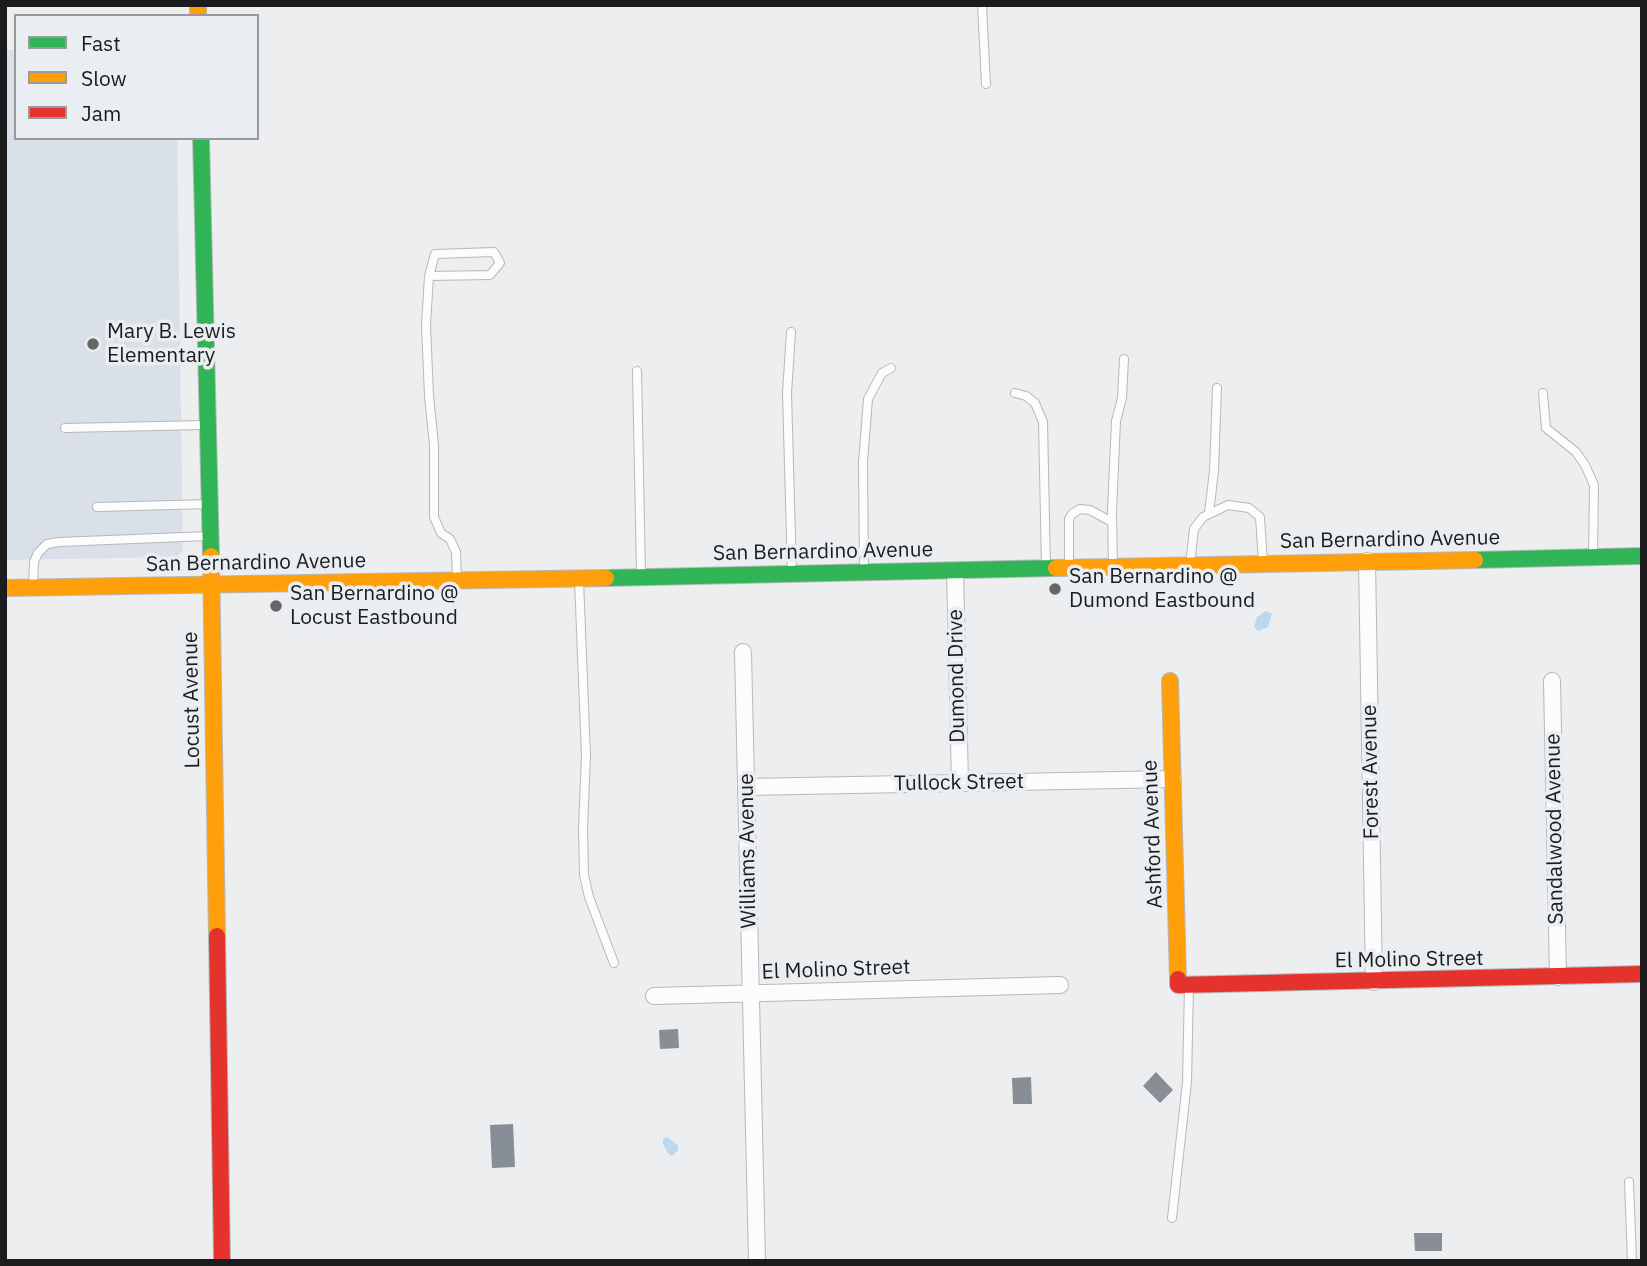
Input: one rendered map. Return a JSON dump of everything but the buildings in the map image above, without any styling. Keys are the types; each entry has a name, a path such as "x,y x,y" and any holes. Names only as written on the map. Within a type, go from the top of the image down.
{"street":[{"name":"Locust Avenue","path":"201,140 211,536 222,1261"},
{"name":"San Bernardino Avenue","path":"5,587 211,586 1642,556"},
{"name":"Forest Avenue","path":"1367,561 1374,982"},
{"name":"Dumond Drive","path":"955,570 960,783"},
{"name":"Williams Avenue","path":"743,652 757,1261"},
{"name":"Ashford Avenue","path":"1170,681 1184,985"},
{"name":"Sandalwood Avenue","path":"1552,681 1558,977"},
{"name":"Tullock Street","path":"746,787 1173,779"},
{"name":"El Molino Street","path":"1184,985 1642,974"},
{"name":"El Molino Street","path":"654,996 1060,985"}],"lane":[{"path":"982,5 986,84"},
{"path":"429,276 490,275 500,263 494,252 435,254 429,276 426,325 434,445 434,517 441,533 450,540 456,552 457,580"},
{"path":"791,332 787,393 792,574"},
{"path":"1113,567 1116,421 1122,398 1124,359"},
{"path":"864,572 863,462 868,399 882,373 891,368"},
{"path":"637,371 641,577"},
{"path":"1209,513 1214,471 1217,388"},
{"path":"1015,393 1026,396 1035,403 1043,422 1046,568"},
{"path":"1543,393 1546,428 1576,452 1594,485 1593,557"},
{"path":"65,428 208,425"},
{"path":"97,507 210,504"},
{"path":"1190,565 1194,529 1209,513 1228,505 1256,511 1262,524 1264,564"},
{"path":"1069,568 1069,519 1072,514 1080,509 1090,510 1112,523"},
{"path":"33,587 34,562 38,552 47,544 211,536"},
{"path":"579,578 586,756 584,875 589,897 614,963"},
{"path":"1172,1217 1186,1082 1184,985"},
{"path":"1629,1182 1632,1261"}],"shaded area":[{"name":"Mary B. Lewis Elementary","path":"5,50 14,50 14,140 177,140 183,550 177,557 5,560"}],"water":[{"path":"1266,611 1272,614 1268,627 1258,631 1254,627 1257,617"},
{"path":"667,1137 678,1145 678,1150 672,1156 663,1144 663,1139"}],"traffic: fast":[{"path":"201,140 211,556"},
{"path":"1475,560 1642,556"},
{"path":"606,578 1056,568"}],"traffic: slow":[{"path":"198,5 198,14"},
{"path":"211,556 217,936"},
{"path":"1056,568 1475,560"},
{"path":"5,588 606,578"},
{"path":"1170,681 1178,979"}],"traffic: jam":[{"path":"217,936 222,1261"},
{"path":"1178,979 1178,985 1642,974"}],"place":[{"name":"Mary B. Lewis Elementary","path":"93,344"},
{"name":"San Bernardino @ Dumond Eastbound","path":"1055,589"},
{"name":"San Bernardino @ Locust Eastbound","path":"276,606"}]}
